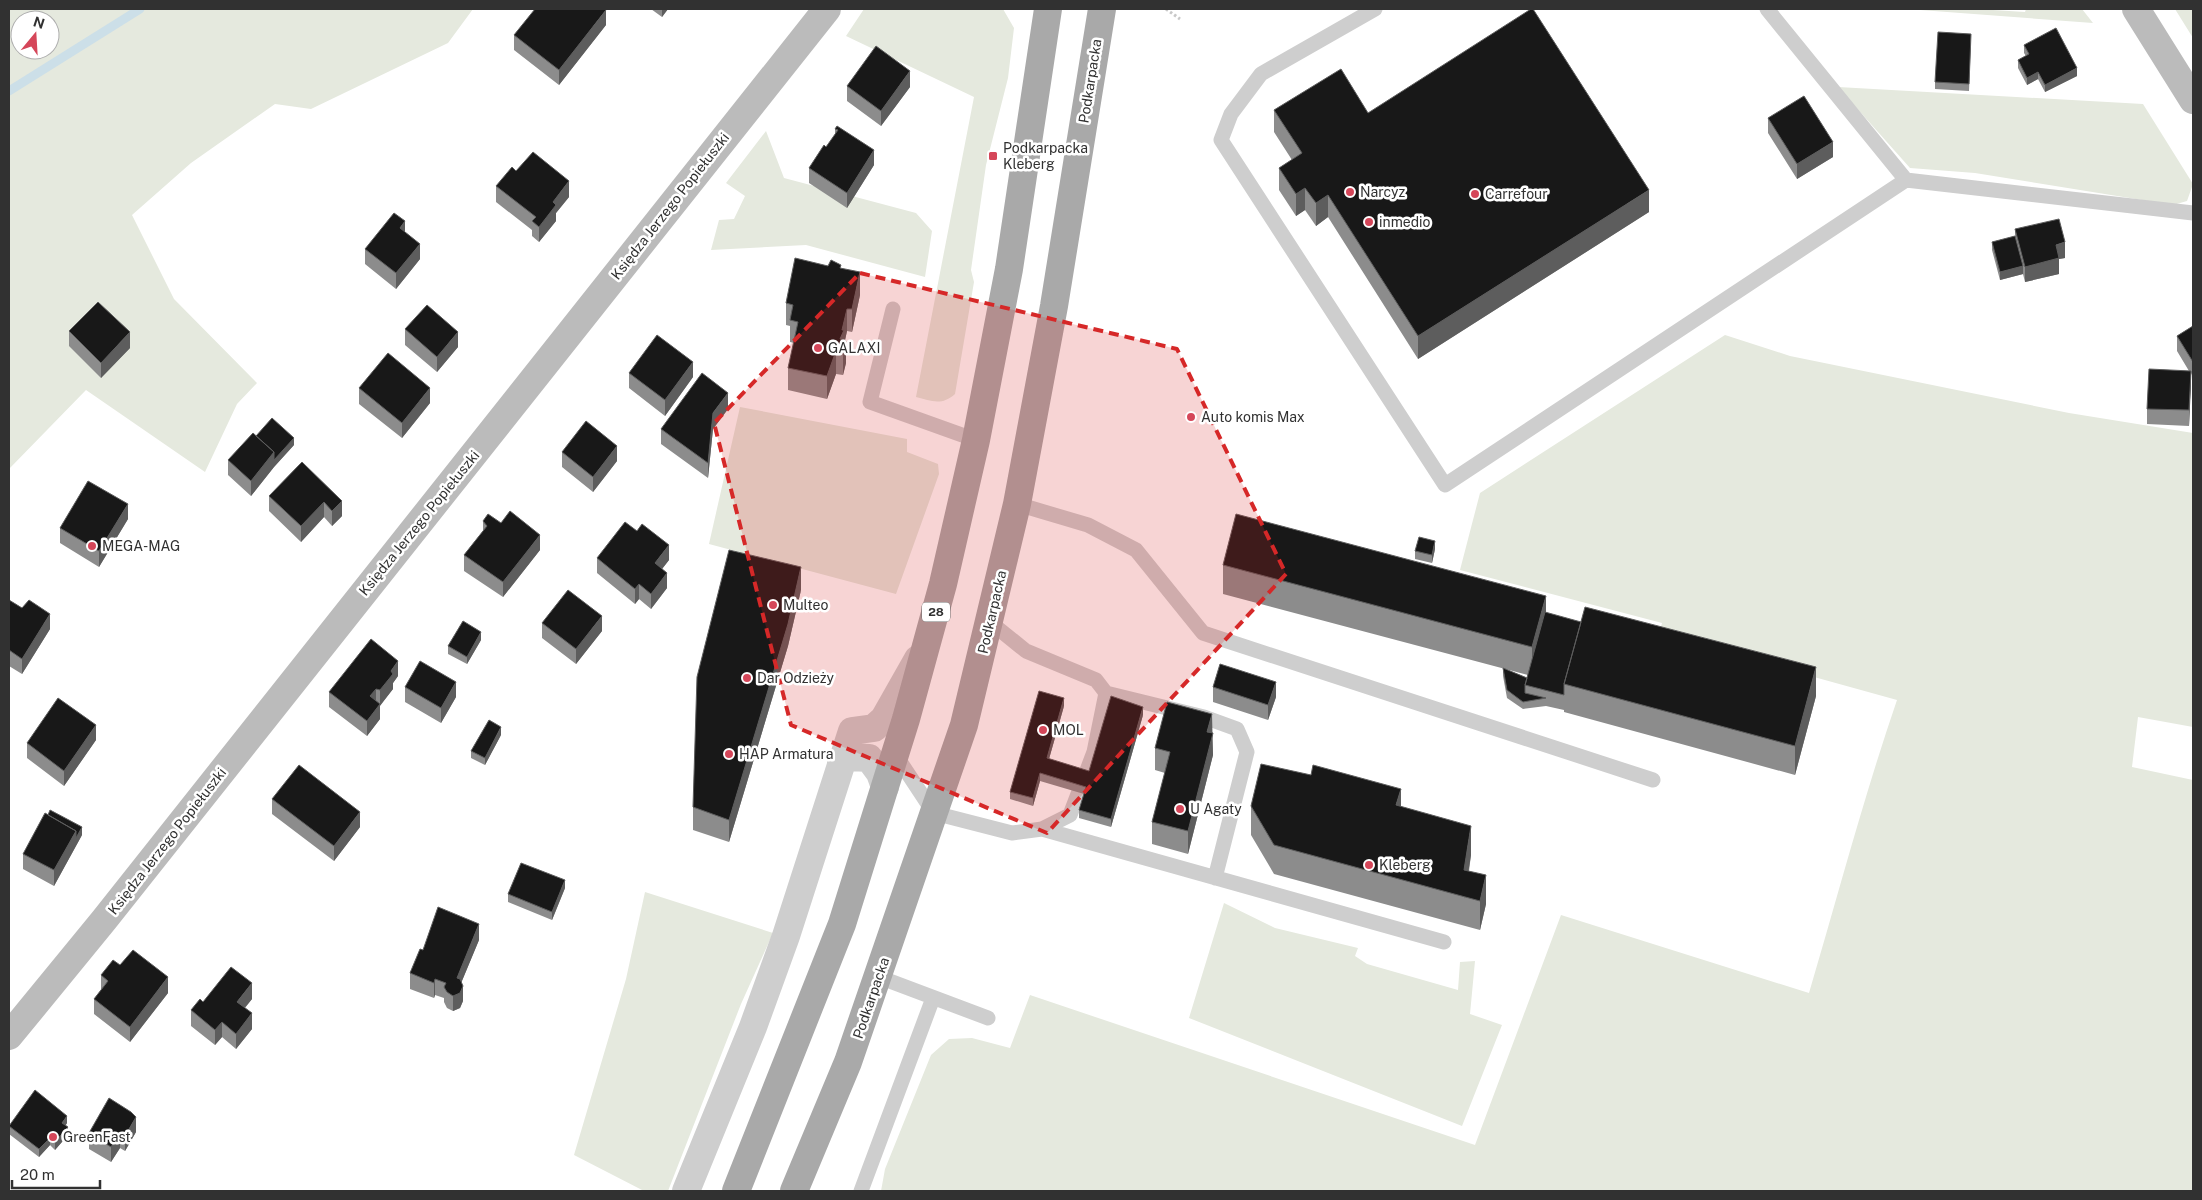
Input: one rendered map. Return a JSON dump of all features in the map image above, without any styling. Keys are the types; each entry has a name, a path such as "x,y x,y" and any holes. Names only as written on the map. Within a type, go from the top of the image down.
{"main road":[{"name":"28","path":"736,1191 842,924 895,754 944,584 976,440 1009,269 1048,9"},
{"name":"Podkarpacka","path":"794,1191 848,1062 879,978 964,725 1017,504 1054,306 1102,9"}],"street":[{"name":"Księdza Jerzego Popiełuszki","path":"9,1036 110,913 826,9"},
{"path":"1032,9 1044,41"},
{"path":"2136,9 2193,100"},
{"path":"686,1191 752,1027 779,954 852,732 874,728 884,719 928,642"},
{"path":"841,763 850,757 869,758 880,773 885,787"}],"lane":[{"path":"1375,9 1262,74 1231,114 1221,140 1445,485 1906,180 2193,213"},
{"path":"1767,9 1906,180"},
{"path":"893,309 870,402 976,440"},
{"path":"1017,504 1088,526 1136,550 1203,633 1653,780"},
{"path":"990,622 1026,650 1096,680 1106,693 1204,717 1237,729 1247,752 1215,878"},
{"path":"895,754 934,813 1012,833 1042,829 1070,815 1094,752 1106,693"},
{"path":"1042,829 1444,942"},
{"path":"879,978 988,1018"},
{"path":"861,1191 934,998"}],"path":[{"path":"1166,9 1180,19"}],"highlighted area":[{"path":"860,273 1177,349 1286,574 1047,833 791,725 714,423"}],"shaded area":[{"path":"9,9 473,9 448,43 311,109 275,104 191,163 132,215 174,299 257,383 237,404 205,472 86,390 9,469"},
{"path":"864,9 1003,9 1014,28 1008,78 986,165 971,270 974,282 955,394 946,400 932,401 916,397 974,97 846,36"},
{"path":"1907,9 1977,9 2025,12 2026,9 2082,9 2093,23"},
{"path":"2175,9 2193,9 2193,38"},
{"path":"1838,87 2143,104 2193,184 2187,201 2173,205 1975,173 1910,168"},
{"path":"766,131 784,178 916,213 932,231 925,277 806,245 711,250 719,220 734,219 745,196 726,183"},
{"path":"1725,335 1790,356 2069,413 2193,433 2193,727 2138,717 2132,767 2193,780 2193,1191 881,1191 885,1169 931,1055 949,1039 972,1038 1010,1048 1030,995 1475,1145 1561,915 1809,993 1862,809 1897,700 1659,634 1662,623 1460,570 1480,493"},
{"path":"740,407 907,439 907,452 938,464 939,474 896,594 709,544"},
{"path":"645,892 773,933 741,1004 668,1191 644,1191 574,1155 626,979"},
{"path":"1224,903 1275,928 1358,948 1355,956 1367,964 1458,990 1460,962 1475,961 1470,1014 1502,1025 1462,1126 1189,1018"}],"building":[{"path":"535,9 606,10 559,70 514,35"},
{"name":"Carrefour","path":"1533,9 1649,190 1418,336 1328,195 1316,203 1305,188 1296,194 1279,168 1302,153 1274,110 1341,69 1368,113"},
{"path":"2056,28 2077,68 2045,85 2038,72 2027,78 2018,60 2029,54 2024,45"},
{"path":"1938,32 1971,34 1969,84 1935,82"},
{"path":"876,46 910,71 881,111 847,86"},
{"path":"1804,96 1833,142 1797,164 1768,118"},
{"path":"837,126 874,150 847,193 809,168 824,145 826,147 838,130 835,129"},
{"path":"533,152 569,181 553,202 556,205 539,227 532,221 536,217 496,186 512,167 516,171"},
{"path":"394,213 405,221 400,228 420,244 396,273 365,249"},
{"path":"2059,219 2065,242 2056,245 2059,258 2025,267 2015,229"},
{"path":"2015,236 2023,266 2000,272 1992,242"},
{"path":"795,258 828,266 831,260 841,265 840,268 860,272 852,309 847,309 842,330 844,330 840,339 846,341 843,353 836,351 827,376 788,368 798,322 790,320 793,305 786,303"},
{"path":"98,302 130,332 101,363 69,331"},
{"path":"427,305 458,332 437,357 405,329"},
{"path":"2193,326 2193,362 2177,336"},
{"path":"657,335 693,362 665,400 629,373"},
{"path":"388,353 430,388 402,423 359,388"},
{"path":"2149,369 2191,371 2189,410 2147,409"},
{"path":"702,373 728,393 713,413 708,463 661,429"},
{"path":"272,418 294,438 274,460 274,452 256,436"},
{"path":"586,421 617,446 593,477 562,452"},
{"path":"253,433 274,452 251,481 228,460"},
{"path":"302,462 342,501 332,511 324,502 301,526 269,496"},
{"path":"88,481 128,504 99,551 60,528"},
{"path":"510,511 540,535 503,582 464,555 487,526 483,521 488,514 501,523"},
{"path":"1236,514 1546,596 1532,647 1223,565"},
{"path":"625,522 637,531 642,524 669,545 655,563 667,573 651,594 639,584 635,589 597,558"},
{"path":"1419,537 1435,541 1432,555 1415,551"},
{"path":"729,550 801,567 788,624 729,820 693,807 697,677"},
{"path":"568,590 602,616 576,649 542,623"},
{"path":"9,600 22,608 29,600 50,614 22,659 9,650"},
{"path":"1585,607 1816,667 1795,746 1564,684"},
{"path":"1545,612 1581,622 1564,684 1564,695 1525,685"},
{"path":"463,621 481,632 467,657 448,646"},
{"path":"371,639 398,661 391,671 393,674 380,690 376,689 370,696 380,704 367,721 329,692"},
{"path":"420,661 456,682 441,708 405,687"},
{"path":"1220,664 1276,682 1268,705 1213,687"},
{"path":"1503,668 1527,678 1525,693 1546,698 1523,702 1507,690"},
{"path":"1039,691 1064,698 1047,758 1089,771 1111,696 1143,707 1111,819 1079,810 1086,787 1040,773 1033,798 1010,792"},
{"path":"58,698 96,725 64,771 27,743"},
{"name":"U Agaty","path":"1167,702 1212,714 1207,732 1213,733 1188,831 1152,822 1170,752 1155,748"},
{"path":"489,720 501,727 485,758 471,751"},
{"name":"Kleberg","path":"1261,764 1311,775 1313,765 1401,789 1396,805 1471,826 1464,870 1486,875 1480,901 1274,845 1251,806"},
{"path":"299,765 360,812 334,846 272,799"},
{"path":"50,810 82,827 76,838 76,831 48,815"},
{"path":"45,813 76,831 54,870 23,854"},
{"path":"521,863 565,880 552,912 508,894"},
{"path":"438,907 479,924 457,978 460,979 463,986 460,993 453,996 444,987 446,983 435,979 434,983 410,973 420,949 423,950"},
{"path":"133,950 168,977 130,1027 94,999 108,981 101,975 113,960 120,965"},
{"path":"231,967 252,983 237,1002 252,1013 236,1034 222,1022 215,1030 191,1010 200,999 203,1002"},
{"path":"35,1090 67,1116 62,1123 68,1127 55,1142 50,1138 39,1149 9,1126"},
{"path":"109,1098 136,1117 125,1136 120,1133 111,1147 89,1133"}],"waterway":[{"path":"9,91 140,9"}],"place":[{"name":"Podkarpacka Kleberg","path":"993,156"},
{"name":"Narcyz","path":"1350,192"},
{"name":"Carrefour","path":"1475,194"},
{"name":"inmedio","path":"1369,222"},
{"name":"GALAXI","path":"818,348"},
{"name":"Auto komis Max","path":"1191,417"},
{"name":"MEGA-MAG","path":"92,546"},
{"name":"Multeo","path":"773,605"},
{"name":"Dar Odzieży","path":"747,678"},
{"name":"MOL","path":"1043,730"},
{"name":"HAP Armatura","path":"729,754"},
{"name":"U Agaty","path":"1180,809"},
{"name":"Kleberg","path":"1369,865"},
{"name":"GreenFast","path":"53,1137"}]}
